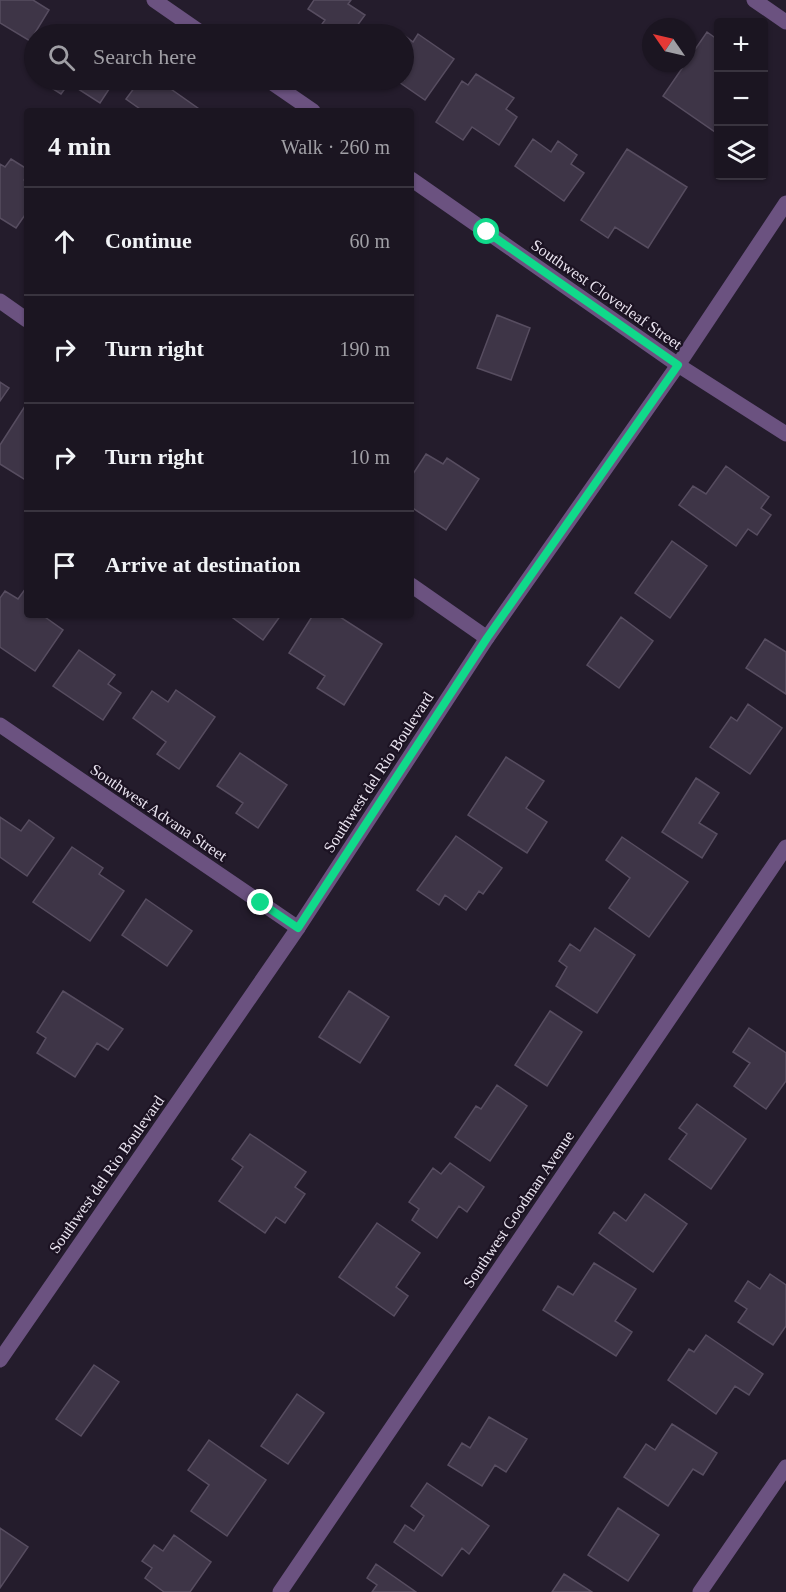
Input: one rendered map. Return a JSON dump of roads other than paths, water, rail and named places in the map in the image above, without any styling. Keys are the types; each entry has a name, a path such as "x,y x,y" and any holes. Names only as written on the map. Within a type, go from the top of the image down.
{"street":[{"path":"154,0 189,24"},
{"path":"754,0 786,22"},
{"path":"283,90 309,108"},
{"name":"Southwest Cloverleaf Street","path":"414,181 678,365 786,434"},
{"name":"Southwest del Rio Boulevard","path":"0,1360 298,928 487,638 678,365 786,203"},
{"path":"0,301 24,318"},
{"path":"414,587 487,638"},
{"name":"Southwest Advana Street","path":"0,725 298,928"},
{"name":"Southwest Goodman Avenue","path":"280,1592 786,847"},
{"path":"700,1592 786,1467"}]}
